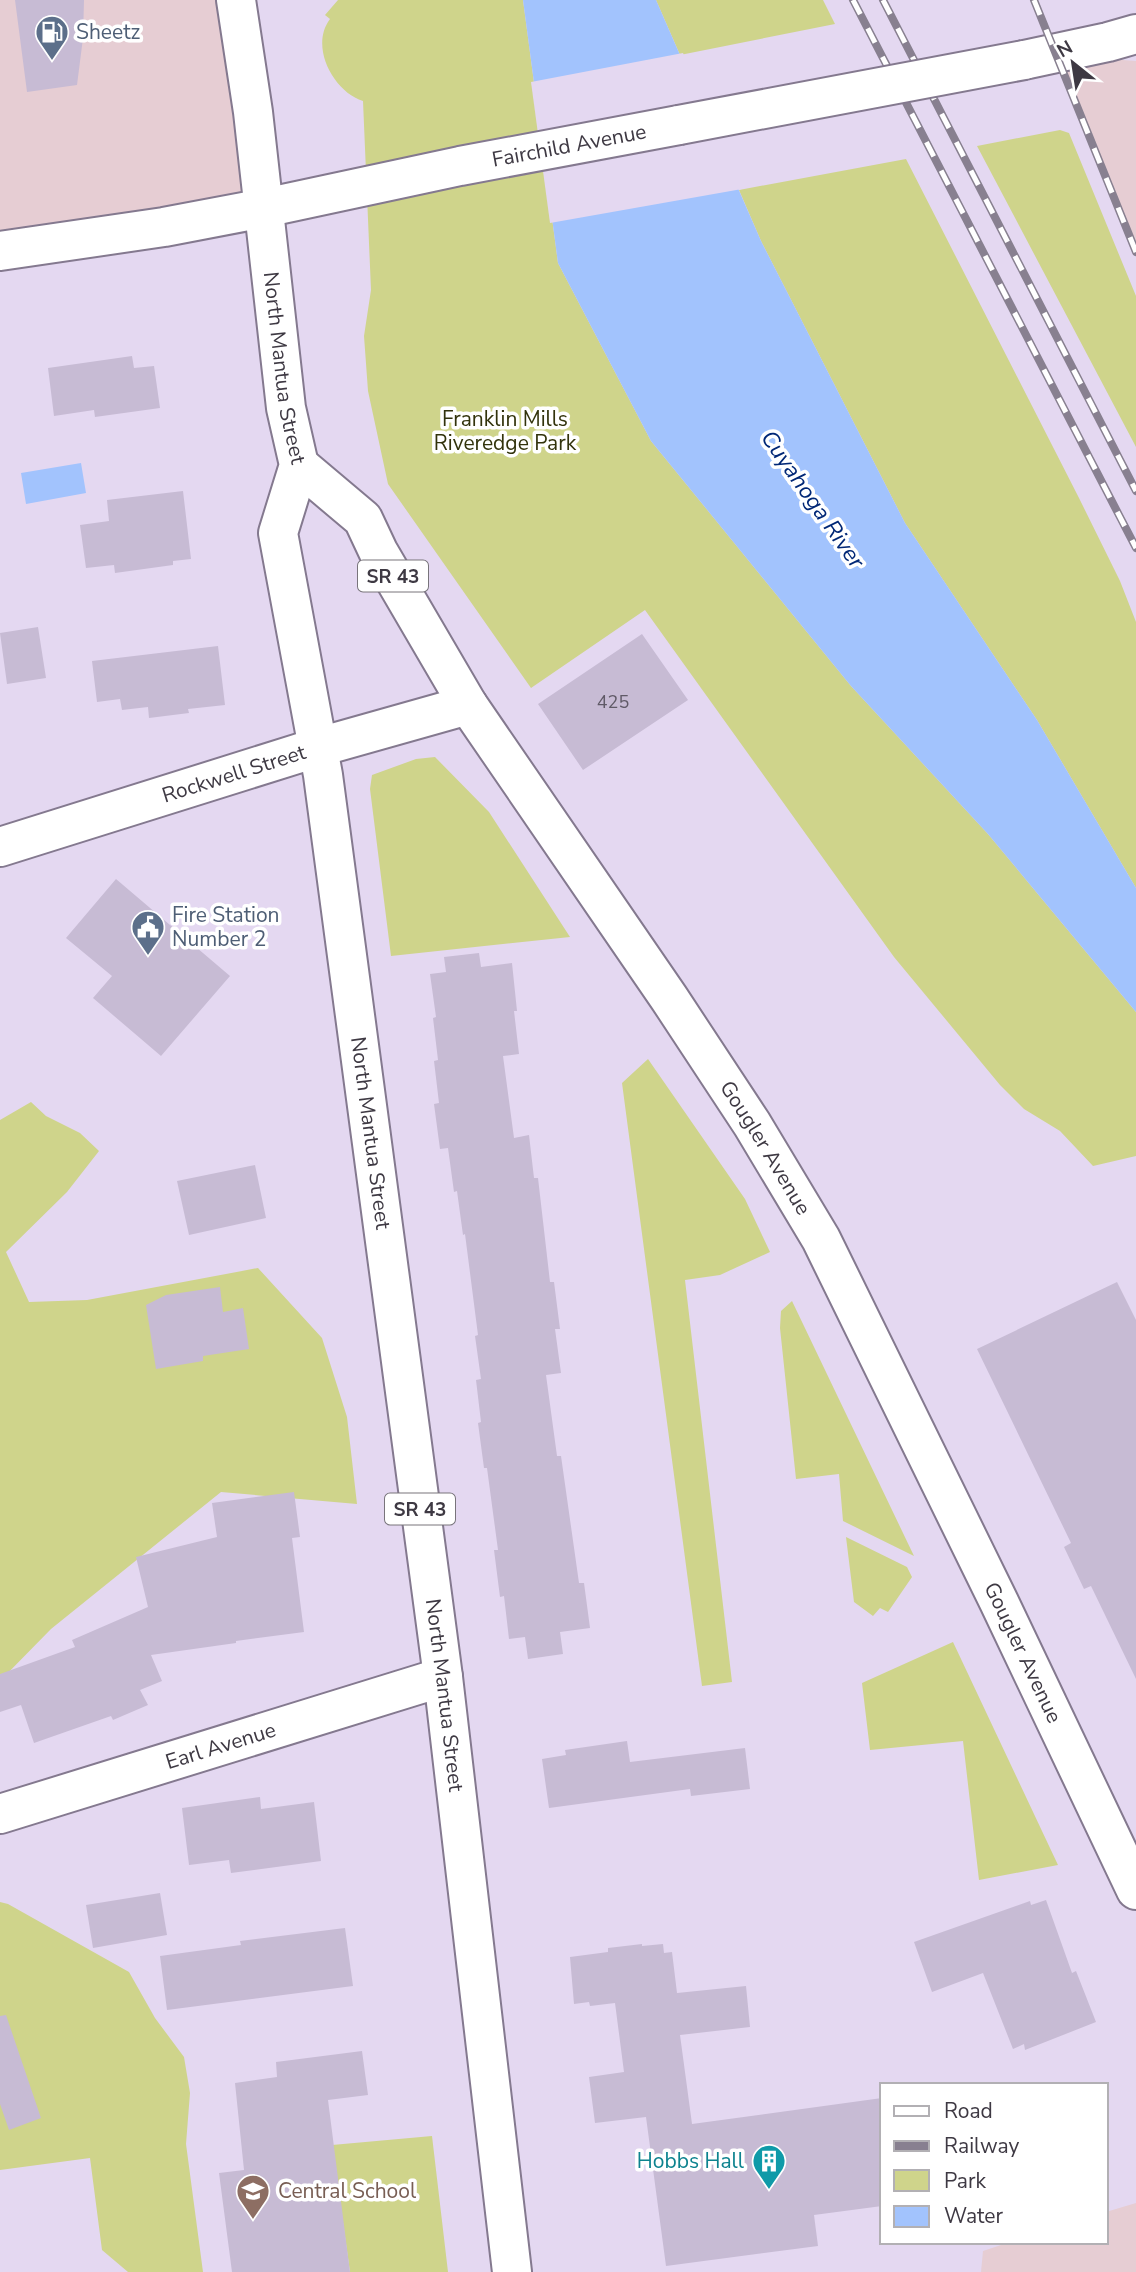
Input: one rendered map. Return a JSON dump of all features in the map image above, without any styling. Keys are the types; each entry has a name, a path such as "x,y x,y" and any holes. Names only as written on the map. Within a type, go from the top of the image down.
{"main road":[{"name":"North Mantua Street","path":"236,0 264,208 286,408 299,465 278,533 319,747 443,1677 512,2272"},
{"name":"Fairchild Avenue","path":"0,251 164,227 264,208 460,166 1039,58 1136,34"},
{"path":"1039,58 1136,61"},
{"name":"Gougler Avenue","path":"299,465 363,519 378,551 468,705 684,1021 752,1124 821,1239 999,1602 1136,1891"},
{"name":"Rockwell Street","path":"0,848 319,747 468,705"},
{"name":"Earl Avenue","path":"0,1814 443,1677"}],"shaded area":[{"path":"0,0 236,0 264,208 0,251"},
{"path":"1055,55 1136,61 1136,252 1081,118"},
{"path":"1136,2203 1136,2272 981,2272 983,2251 1004,2244 1108,2244 1108,2211"}],"green space":[{"name":"Franklin Mills Riveredge Park","path":"338,0 523,0 558,263 651,441 851,686 988,834 1136,1012 1136,1156 1093,1166 1060,1131 1024,1109 1000,1085 894,957 645,610 531,688 388,484 368,391 364,336 371,290 363,101 352,96 334,78 324,55 322,42 330,19 325,15"},
{"path":"656,0 823,0 835,24 680,55"},
{"path":"1060,130 1069,133 1136,296 1136,447 977,146"},
{"path":"906,159 1079,498 1120,581 1136,622 1136,888 1037,720 905,523 761,241 739,190"},
{"path":"435,757 489,812 570,937 391,956 370,789 372,775 416,759"},
{"path":"648,1059 745,1199 770,1252 720,1275 685,1280 732,1682 702,1686 622,1083"},
{"path":"31,1102 46,1116 80,1133 99,1151 67,1192 6,1252 29,1302 87,1300 258,1268 322,1338 347,1417 357,1504 221,1492 51,1629 0,1681 0,1120"},
{"path":"792,1301 914,1556 843,1521 839,1474 796,1479 780,1328 781,1311"},
{"path":"846,1537 907,1567 912,1577 888,1612 880,1608 873,1616 854,1602"},
{"path":"953,1642 1058,1865 979,1880 963,1741 870,1750 862,1683"},
{"path":"0,1902 129,1972 155,2018 184,2057 190,2093 186,2144 203,2272 128,2272 102,2250 90,2158 0,2170"},
{"path":"432,2136 448,2272 350,2272 332,2145"}],"water":[{"name":"Cuyahoga River","path":"523,0 656,0 761,241 905,523 1037,720 1136,888 1136,1012 988,834 851,686 651,441 558,263"},
{"path":"81,463 86,493 26,504 21,473"}],"pier":[{"path":"683,53 742,189 550,223 531,82"}],"building":[{"name":"Sheetz","path":"15,0 84,0 83,38 77,85 27,92"},
{"path":"132,356 134,368 154,366 160,408 95,417 94,410 54,416 48,368"},
{"path":"183,491 191,559 173,561 173,565 115,573 114,565 86,568 80,525 109,521 107,500"},
{"path":"38,627 46,678 7,684 0,633"},
{"path":"642,634 688,700 583,770 538,704"},
{"path":"218,646 225,705 188,709 189,713 149,718 148,707 122,710 120,699 97,702 92,661"},
{"name":"Fire Station Number 2","path":"116,879 230,976 161,1056 93,998 112,976 66,938"},
{"path":"479,953 481,967 512,963 519,1054 503,1056 514,1138 529,1135 534,1178 538,1178 550,1282 554,1282 560,1329 555,1329 561,1373 546,1375 557,1456 561,1456 579,1583 584,1583 590,1628 560,1632 563,1654 528,1659 525,1637 509,1639 504,1596 500,1597 494,1550 498,1550 478,1423 481,1422 476,1380 481,1379 475,1336 478,1335 465,1234 463,1235 457,1191 454,1192 448,1148 440,1149 434,1104 439,1103 434,1061 438,1060 430,974 446,972 444,957"},
{"path":"255,1165 266,1218 189,1235 177,1181"},
{"path":"1117,1282 1136,1320 1136,1679 1091,1586 1084,1589 1064,1547 1071,1543 977,1349"},
{"path":"220,1287 223,1312 243,1308 249,1349 203,1356 203,1361 156,1369 146,1305 166,1295"},
{"path":"294,1492 300,1537 292,1538 304,1632 151,1655 162,1681 140,1690 148,1705 113,1720 111,1716 34,1743 21,1705 0,1712 0,1674 75,1647 72,1640 148,1607 136,1557 217,1537 212,1503"},
{"path":"627,1741 630,1762 745,1748 750,1789 691,1796 690,1789 549,1808 542,1759 566,1755 565,1750"},
{"path":"260,1797 261,1809 314,1802 321,1861 231,1873 229,1860 189,1865 182,1808"},
{"path":"160,1893 167,1935 93,1948 86,1905"},
{"path":"1046,1900 1072,1973 1076,1971 1096,2022 1025,2050 1024,2044 1013,2049 983,1973 932,1992 914,1942 1030,1901 1031,1905"},
{"path":"345,1928 353,1986 167,2010 160,1956 241,1945 240,1941"},
{"path":"663,1944 664,1953 672,1952 677,1993 746,1986 750,2027 680,2035 692,2124 880,2098 880,2206 814,2215 818,2246 666,2266 646,2117 595,2123 589,2077 624,2072 615,2003 590,2006 589,2002 574,2004 570,1957 608,1952 608,1948"},
{"path":"6,2015 41,2118 9,2130 0,2104 0,2016"},
{"path":"362,2051 368,2095 328,2100 350,2272 232,2272 219,2173 244,2170 235,2083 277,2077 276,2062"}],"railway":[{"path":"853,0 1136,548"},
{"path":"883,0 1136,491"},
{"path":"1034,0 1136,252"}],"place":[{"name":"Sheetz","path":"52,62"},
{"name":"Fire Station Number 2","path":"148,957"},
{"name":"Hobbs Hall","path":"769,2191"},
{"name":"Central School","path":"253,2221"}]}
